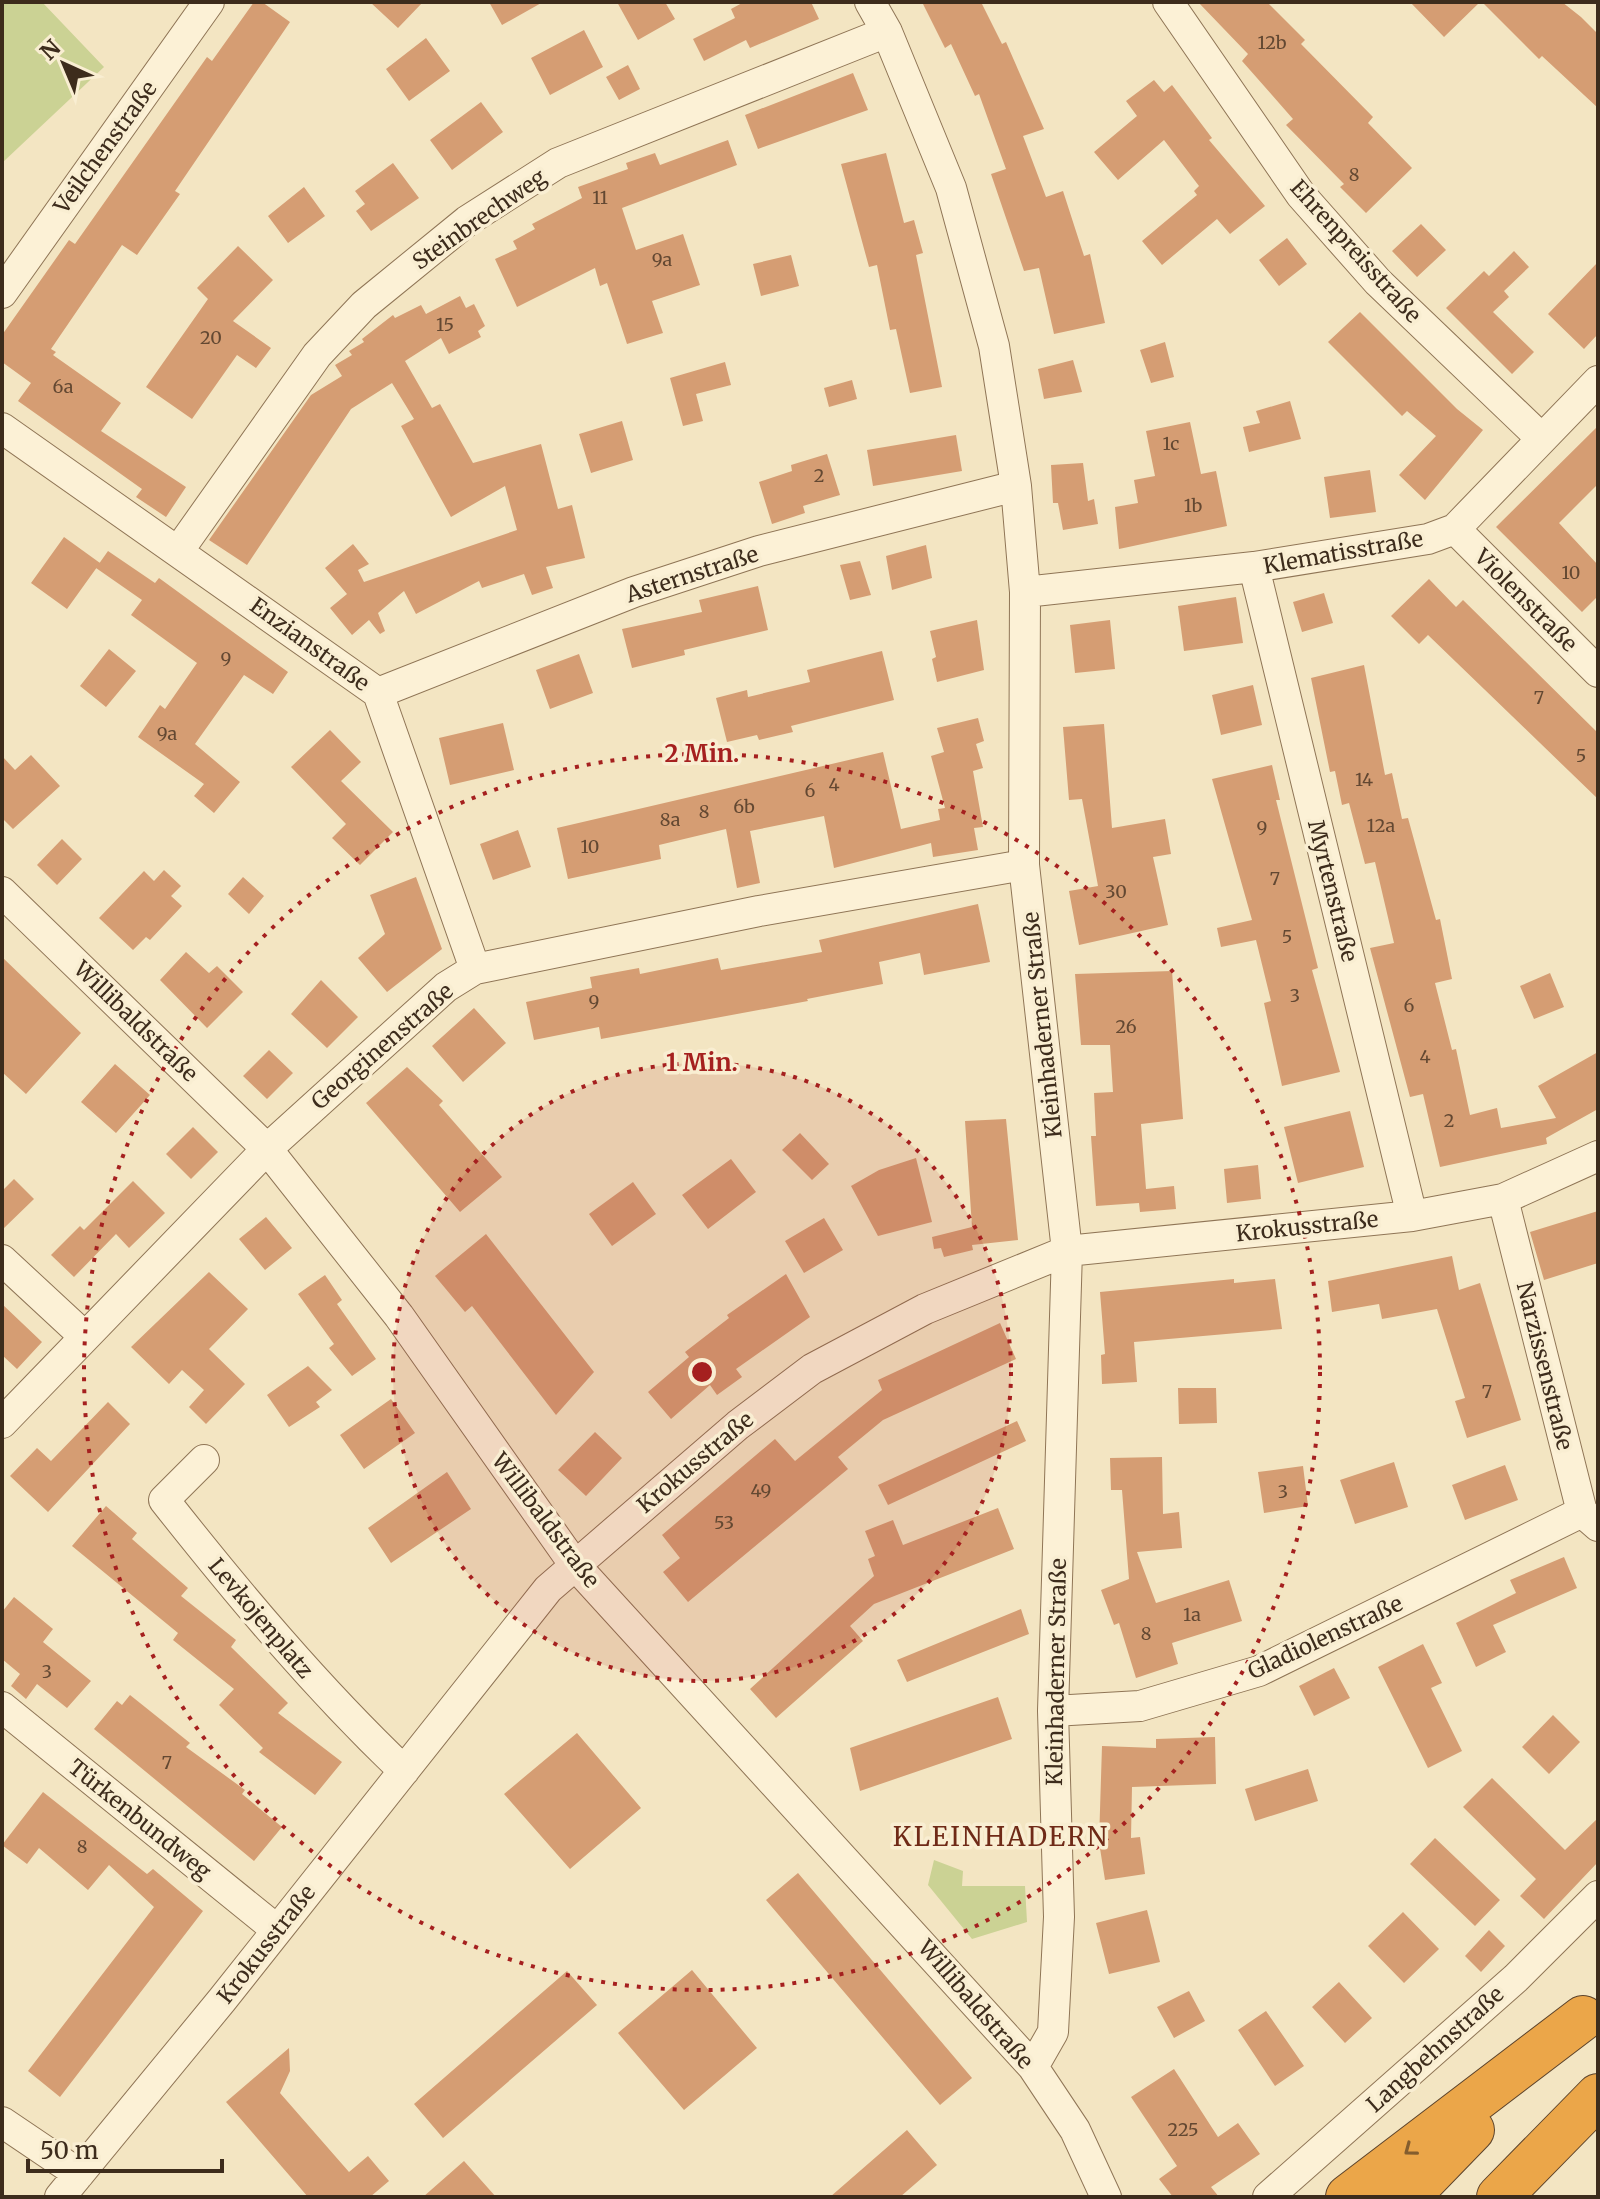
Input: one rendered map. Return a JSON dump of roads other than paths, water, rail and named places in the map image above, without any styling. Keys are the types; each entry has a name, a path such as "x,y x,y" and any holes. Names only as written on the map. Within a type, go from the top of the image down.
{"highway":[{"path":"1348,2197 1590,2010"},
{"path":"1407,2197 1590,2010"},
{"path":"1499,2197 1598,2096"},
{"path":"1542,2197 1598,2127"}],"street":[{"name":"Veilchenstraße","path":"2,293 209,2"},
{"name":"Kleinhaderner Straße","path":"870,2 887,32 951,188 994,346 1016,486 1025,592 1024,865 1067,1251 1053,1711 1059,1917 1053,2032 1033,2067"},
{"name":"Ehrenpreisstraße","path":"1168,2 1301,195 1378,282 1541,438"},
{"name":"Steinbrechweg","path":"179,550 317,355 364,305 467,221 558,163 887,32"},
{"name":"Klematisstraße","path":"1025,592 1254,567 1428,539 1455,529 1598,381"},
{"name":"Enzianstraße","path":"2,428 378,693 475,969"},
{"name":"Asternstraße","path":"378,693 634,592 745,555 842,527 1016,486"},
{"name":"Violenstraße","path":"1455,529 1598,672"},
{"name":"Myrtenstraße","path":"1254,567 1412,1216"},
{"name":"Georginenstraße","path":"2,1423 267,1149 446,987 475,969 759,911 1024,865"},
{"name":"Willibaldstraße","path":"2,892 267,1149 399,1316 574,1564 1033,2067 1075,2130 1106,2197"},
{"name":"Krokusstraße","path":"60,2197 548,1589 738,1425 812,1369 925,1309 1067,1251 1412,1216 1503,1199 1598,1156"},
{"name":"Narzissenstraße","path":"1503,1199 1590,1519"},
{"path":"2,1260 84,1336"},
{"name":"Levkojenplatz","path":"204,1460 164,1500 238,1593 335,1706 404,1771"},
{"name":"Gladiolenstraße","path":"1053,1711 1140,1706 1259,1671 1590,1519"},
{"name":"Türkenbundweg","path":"2,1707 277,1930"},
{"name":"Langbehnstraße","path":"1268,2197 1516,1978 1598,1896"},
{"path":"2,2122 79,2174"}],"district":[{"name":"KLEINHADERN","path":"1001,1836"}]}
